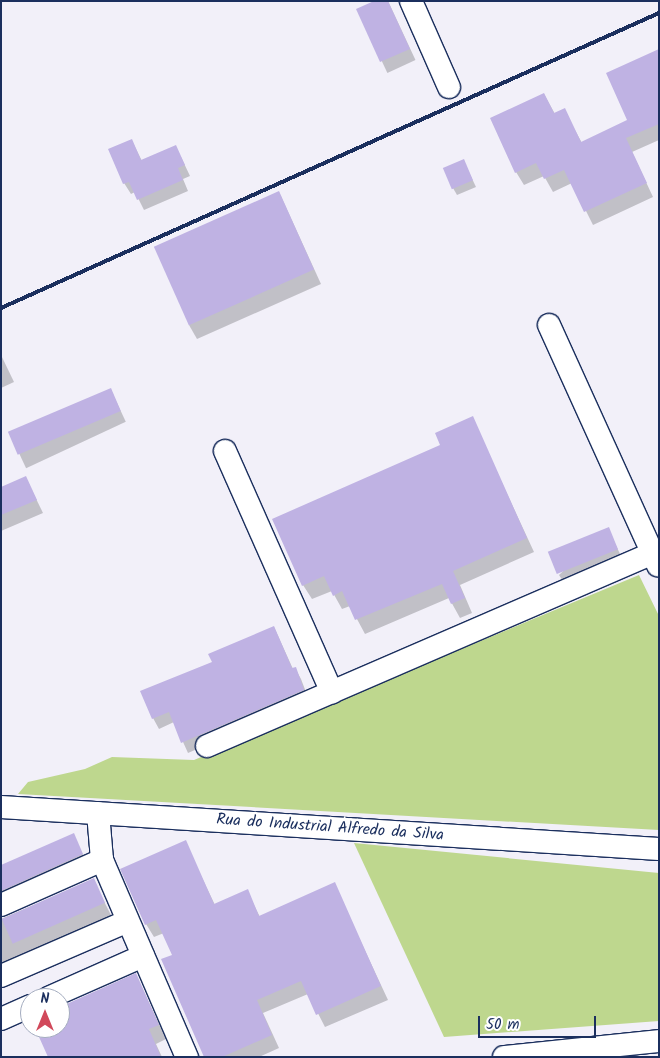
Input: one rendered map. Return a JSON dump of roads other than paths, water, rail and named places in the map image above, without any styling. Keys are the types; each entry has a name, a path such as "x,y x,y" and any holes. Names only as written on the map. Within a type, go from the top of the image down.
{"street":[{"path":"411,1 450,87"},
{"path":"207,746 332,692 656,560 549,325"},
{"path":"225,451 332,692"},
{"name":"Rua do Industrial Alfredo da Silva","path":"1,807 659,849"},
{"path":"98,813 102,860 187,1057"},
{"path":"1,905 102,860"},
{"path":"1,976 128,920"},
{"path":"70,988 143,956"},
{"path":"1,1019 20,1010"},
{"path":"504,1057 577,1053 659,1041"}],"railway":[{"path":"1,308 659,13"}]}
